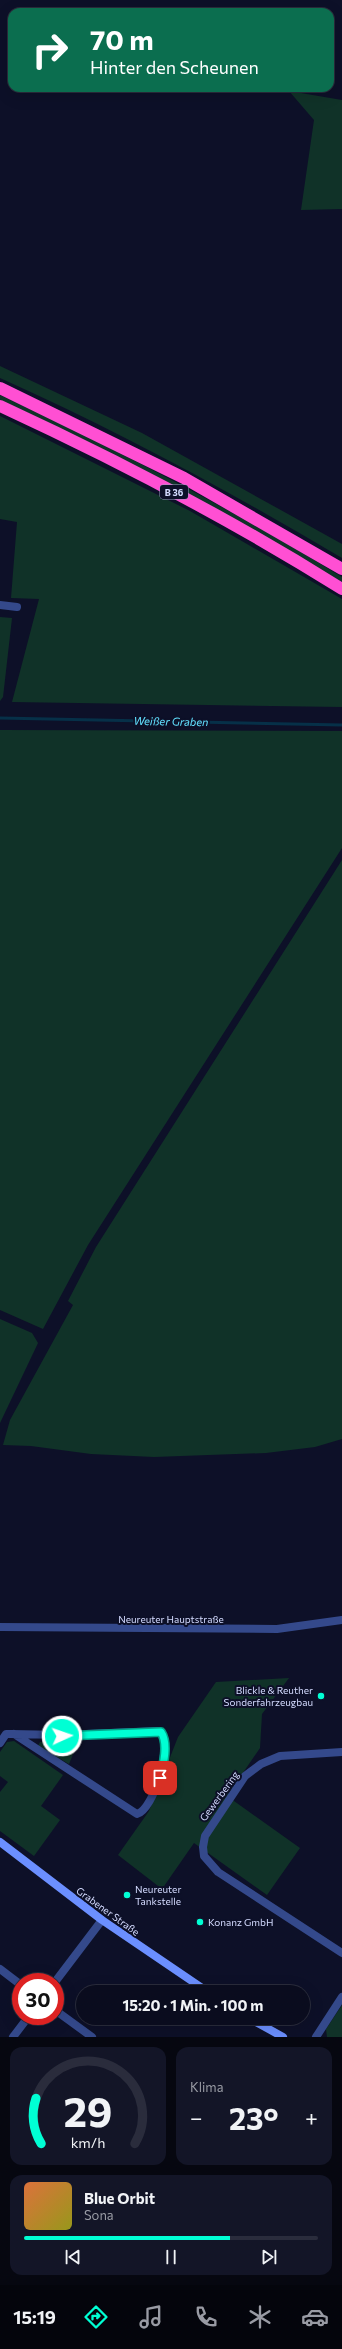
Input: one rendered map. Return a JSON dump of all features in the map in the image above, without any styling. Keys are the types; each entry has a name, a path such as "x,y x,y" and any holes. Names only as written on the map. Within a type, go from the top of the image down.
{"highway":[{"name":"B 36","path":"0,388 184,478 342,569"},
{"name":"B 36","path":"0,406 93,450 212,512 342,589"}],"street":[{"path":"0,605 17,607"},
{"name":"Neureuter Hauptstraße","path":"0,1628 261,1630 295,1628 342,1620"},
{"path":"0,1743 6,1734 14,1734 62,1736 157,1731 161,1732 164,1738 163,1767 151,1797 143,1811 137,1814 14,1734"},
{"name":"Gewerbering","path":"342,1752 280,1756 256,1767 240,1783 208,1830 203,1847 207,1861 218,1872 342,1953"},
{"name":"Grabener Straße","path":"0,1842 102,1920 198,1985"},
{"path":"62,1973 102,1920"},
{"path":"0,1969 12,1978"},
{"path":"316,2037 342,1997"},
{"path":"64,2017 92,2037"},
{"path":"14,2037 23,2025"},
{"path":"262,2025 283,2037"}],"green space":[{"path":"290,92 342,100 342,209 301,210 314,120"},
{"path":"0,366 142,433 342,544 342,558 258,509 174,463 88,419 0,378"},
{"path":"0,395 174,481 301,552 342,577 342,582 174,486 88,442 0,400"},
{"path":"0,416 190,511 342,599 342,707 12,702 39,599 11,598 17,522 0,519"},
{"path":"0,617 12,618 3,697 0,701"},
{"path":"0,730 342,731 342,848 88,1245 43,1329 0,1310"},
{"path":"342,860 342,1439 315,1447 266,1453 154,1457 91,1454 31,1446 3,1445 10,1420 73,1305 68,1301 96,1247"},
{"path":"0,1319 32,1333 38,1343 0,1423"},
{"path":"289,1678 262,1714 260,1748 227,1796 300,1848 267,1895 194,1843 162,1889 118,1855 149,1811 178,1737 216,1682"},
{"path":"14,1741 63,1775 41,1806 60,1820 34,1856 0,1831 0,1792 8,1782 0,1776 0,1752 7,1742"},
{"path":"75,1741 74,1752 69,1764 38,1746 40,1742"},
{"path":"342,2005 342,2037 327,2037 326,2029"}],"waterway":[{"name":"Weißer Graben","path":"0,718 342,725"}],"place":[{"name":"Blickle & Reuther Sonderfahrzeugbau","path":"321,1696"},
{"name":"Neureuter Tankstelle","path":"127,1895"},
{"name":"Konanz GmbH","path":"200,1922"}],"route":[{"path":"62,1736 161,1732 164,1738 164,1751 163,1767 160,1778"}]}
